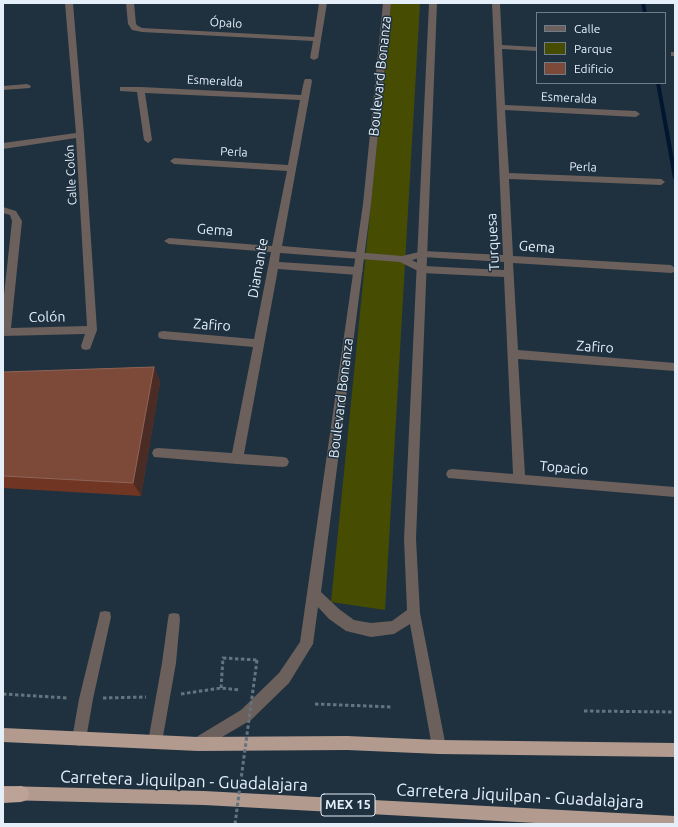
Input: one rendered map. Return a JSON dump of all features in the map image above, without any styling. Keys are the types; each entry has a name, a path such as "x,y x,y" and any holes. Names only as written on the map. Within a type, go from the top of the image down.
{"highway":[{"path":"3,735 198,744 347,743 439,747 675,750"},
{"path":"3,794 20,794"},
{"name":"Carretera Jiquilpan - Guadalajara","path":"20,794 204,798 568,820 675,823"}],"street":[{"name":"Calle Colón","path":"69,3 80,135 92,330 86,346"},
{"name":"Ópalo","path":"130,3 132,24 135,28 142,30 316,39"},
{"path":"314,58 323,3"},
{"name":"Boulevard Bonanza","path":"198,744 246,715 284,678 306,644 367,204 387,3"},
{"path":"433,3 410,539 414,613 439,747"},
{"name":"Turquesa","path":"496,3 518,479"},
{"path":"498,47 536,49"},
{"name":"Diamante","path":"237,459 308,81"},
{"path":"3,88 27,86"},
{"name":"Esmeralda","path":"123,88 305,98"},
{"path":"141,90 148,140"},
{"name":"Esmeralda","path":"501,107 636,114"},
{"path":"3,146 80,135"},
{"name":"Perla","path":"174,161 292,168"},
{"name":"Perla","path":"504,176 661,182"},
{"path":"3,210 13,214 17,221 4,332"},
{"name":"Gema","path":"169,241 402,258 423,254 671,269"},
{"name":"Gema","path":"402,258 422,269 509,274"},
{"path":"274,266 358,271"},
{"name":"Colón","path":"4,332 92,330"},
{"name":"Zafiro","path":"163,336 259,343"},
{"name":"Zafiro","path":"513,354 675,367"},
{"path":"158,453 283,462"},
{"name":"Topacio","path":"452,474 675,492"},
{"path":"314,594 334,614 351,626 371,630 394,627 414,613"},
{"path":"80,739 86,699 104,617"},
{"path":"155,742 169,663 174,619"}],"path":[{"path":"221,688 223,658 257,660 235,824"},
{"path":"3,694 86,699 163,696 221,688 240,690"},
{"path":"316,704 393,707"},
{"path":"584,711 675,712"}],"green space":[{"path":"391,3 420,3 385,610 331,602"}],"building":[{"path":"154,367 133,483 3,476 3,372"}],"waterway":[{"path":"643,3 645,12"},
{"path":"658,84 675,178"}]}
